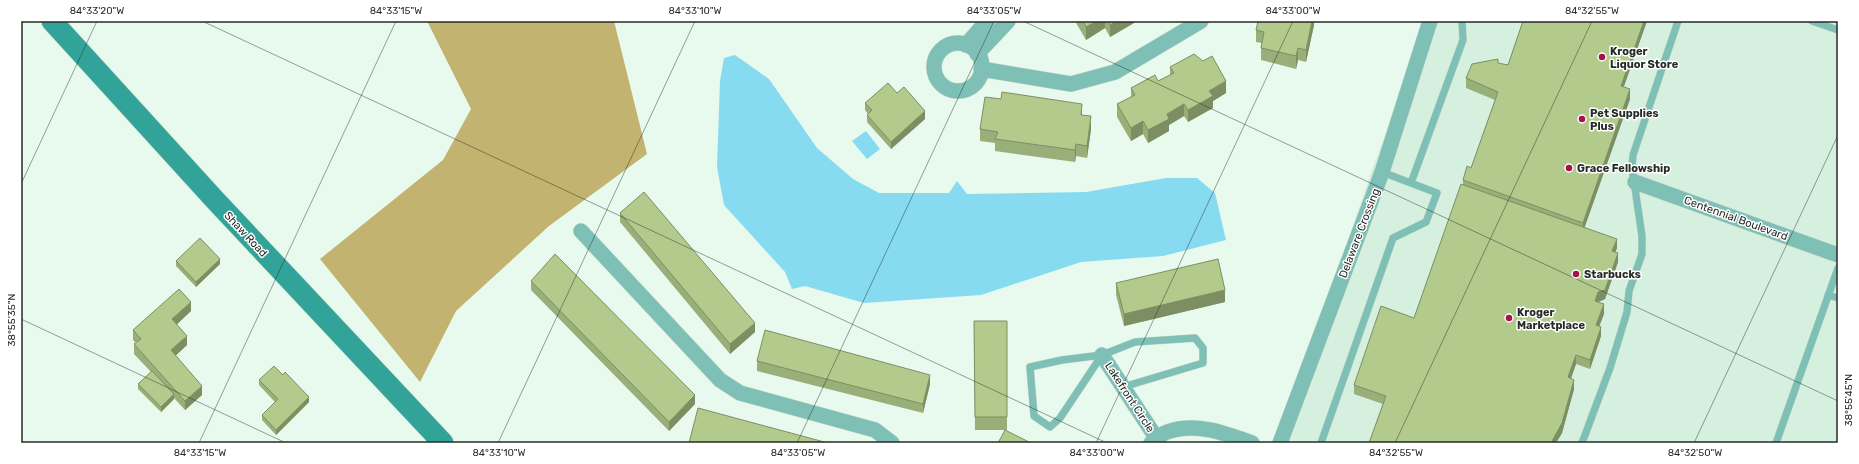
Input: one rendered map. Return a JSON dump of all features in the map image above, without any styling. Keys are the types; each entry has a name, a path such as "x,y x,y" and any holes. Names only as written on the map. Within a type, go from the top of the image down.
{"main road":[{"name":"Shaw Road","path":"52,21 236,223 443,443"}],"street":[{"path":"972,49 987,21"},
{"path":"972,49 1008,21"},
{"path":"982,70 1071,84 1115,72 1201,21"},
{"name":"Delaware Crossing","path":"1280,443 1382,172 1430,21"},
{"path":"958,43 972,49 981,61 982,70 974,84 961,91 952,90 945,87 936,76 934,68 935,59 943,48 950,44 958,43"},
{"name":"Centennial Boulevard","path":"1635,182 1838,255"},
{"path":"581,231 720,380 740,393 875,430 892,443"},
{"name":"Lakefront Circle","path":"1102,355 1123,387 1154,441"},
{"path":"1154,441 1166,432 1188,428 1210,429 1252,443"}],"lane":[{"path":"1411,183 1463,40 1462,21"},
{"path":"1582,443 1610,368 1627,312 1629,291 1642,254 1642,236 1632,168 1633,155 1678,21"},
{"path":"1812,21 1838,30"},
{"path":"1321,443 1393,238 1426,222 1437,193 1382,172"},
{"path":"1776,443 1838,268"},
{"path":"1828,295 1838,298"},
{"path":"1102,355 1060,418 1050,428 1034,416 1030,366 1102,355 1135,342 1196,338 1203,348 1203,363 1123,387"}],"shaded area":[{"path":"427,21 614,21 647,154 549,226 456,311 420,382 320,259 443,160 471,109"},
{"path":"1428,21 1838,21 1838,443 1280,443 1370,175"}],"water":[{"path":"735,55 769,79 817,148 853,179 879,193 949,193 957,181 967,194 1086,192 1166,178 1197,178 1215,193 1226,240 1163,256 1081,262 981,295 864,303 805,286 792,289 785,272 724,205 717,167 720,81 724,58"},
{"path":"866,131 880,149 867,159 852,141"}],"building":[{"path":"1083,21 1097,21 1086,27"},
{"path":"1108,21 1117,21 1110,25"},
{"path":"1258,21 1312,21 1306,50 1298,48 1296,56 1261,48 1264,32 1256,30"},
{"path":"1523,21 1644,21 1621,86 1630,89 1583,223 1463,180 1467,166 1471,168 1498,92 1466,78 1472,64 1498,59 1498,63 1508,65"},
{"path":"1194,54 1203,61 1212,56 1226,81 1209,91 1213,96 1188,110 1184,104 1167,114 1169,119 1148,130 1143,121 1131,128 1117,104 1135,95 1131,88 1155,75 1158,81 1174,73 1170,67"},
{"path":"888,83 897,93 904,87 925,111 891,142 867,115 872,110 865,103"},
{"path":"1002,92 1082,104 1081,115 1091,116 1087,146 1076,144 1075,150 995,139 998,132 980,129 985,97 1001,99"},
{"name":"Kroger Marketplace","path":"1461,184 1617,239 1612,251 1618,253 1605,290 1598,292 1595,301 1604,304 1596,325 1601,327 1590,360 1576,355 1568,377 1574,380 1562,423 1551,443 1369,443 1386,396 1354,385 1381,306 1414,318"},
{"path":"644,192 755,323 730,344 620,213"},
{"path":"200,238 220,259 196,282 176,261"},
{"path":"555,254 695,395 669,422 531,281"},
{"path":"1218,259 1225,290 1124,314 1116,283"},
{"path":"179,289 191,302 172,319 187,336 171,350 202,386 185,401 134,344 141,339 133,330"},
{"path":"974,321 1007,321 1007,417 975,417"},
{"path":"765,330 930,375 923,404 757,361"},
{"path":"274,366 283,375 285,372 309,397 276,430 262,415 278,399 259,380"},
{"path":"152,371 174,394 161,407 138,384"},
{"path":"698,408 828,443 689,443"},
{"path":"1005,430 1031,443 998,443"}],"place":[{"name":"Kroger Liquor Store","path":"1602,57"},
{"name":"Pet Supplies Plus","path":"1582,119"},
{"name":"Grace Fellowship","path":"1569,168"},
{"name":"Starbucks","path":"1576,274"},
{"name":"Kroger Marketplace","path":"1509,318"}]}
